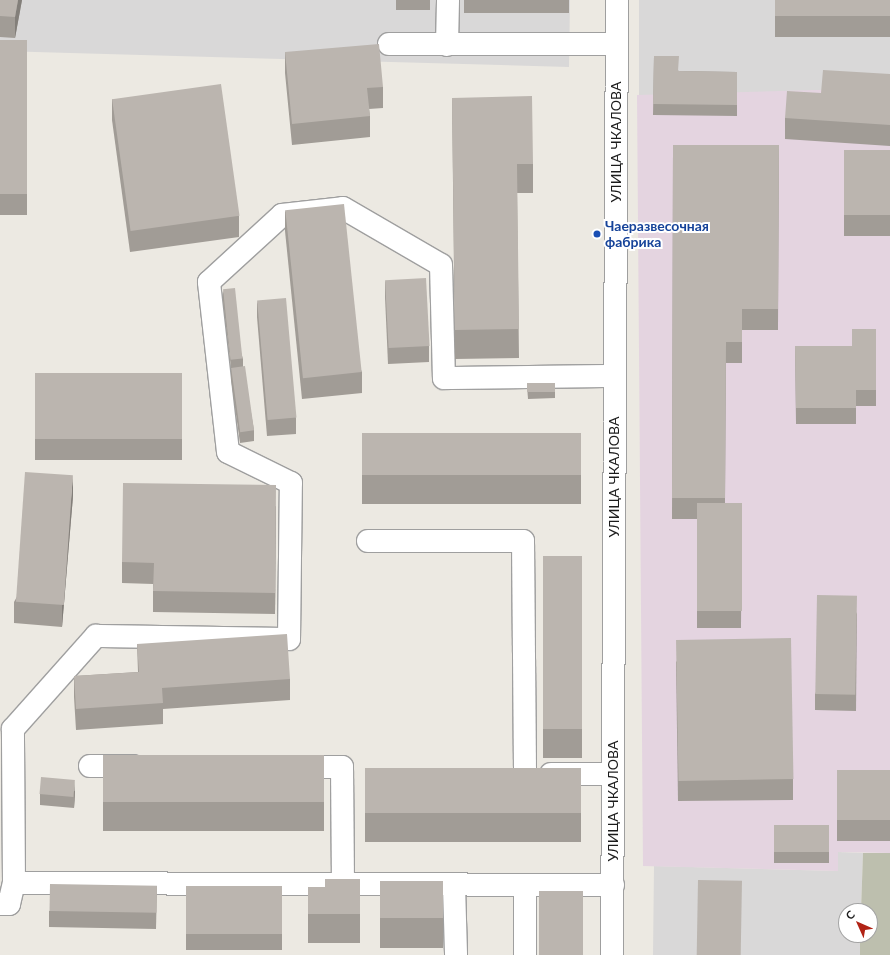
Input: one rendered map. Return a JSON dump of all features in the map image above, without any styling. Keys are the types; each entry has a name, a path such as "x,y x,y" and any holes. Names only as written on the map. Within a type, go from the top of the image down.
{"street":[{"path":"447,45 448,0"},
{"name":"УЛИЦА ЧКАЛОВА","path":"612,955 617,0"},
{"path":"389,44 617,44"},
{"path":"0,904 9,904 14,883 13,729 96,636 289,639 290,483 228,452 209,282 282,215 343,208 440,264 444,378 614,376"},
{"path":"368,541 523,541 525,775"},
{"path":"90,766 153,766"},
{"path":"271,767 342,767 343,886"},
{"path":"502,777 525,775 613,774"},
{"path":"14,883 343,886 613,885"},
{"path":"454,886 456,955"},
{"path":"525,886 525,955"}],"shaded area":[{"path":"0,0 570,0 569,67 0,51"},
{"path":"639,0 890,0 890,95 639,95"},
{"path":"890,88 890,853 838,852 838,871 643,866 637,95"},
{"path":"838,852 863,853 861,903 838,903 838,943 860,943 860,955 653,955 654,866 838,871"},
{"path":"863,853 890,853 890,955 860,955 860,943 878,943 878,903 861,903"}],"building":[{"path":"0,0 18,0 15,17 0,16"},
{"path":"775,0 890,0 890,16 775,16"},
{"path":"0,40 27,40 27,194 0,194"},
{"path":"379,44 383,87 367,88 370,116 292,124 285,52"},
{"path":"654,56 679,56 678,71 737,72 737,105 653,104"},
{"path":"823,70 890,74 890,125 785,118 787,91 821,93"},
{"path":"221,84 240,216 131,231 112,99"},
{"path":"532,96 533,164 517,164 519,329 455,330 452,98"},
{"path":"673,145 779,145 778,309 742,309 742,342 726,342 725,498 672,498"},
{"path":"844,150 890,150 890,215 844,215"},
{"path":"344,204 362,372 303,378 285,210"},
{"path":"426,278 430,346 389,348 385,280"},
{"path":"235,288 242,359 230,360 223,289"},
{"path":"286,298 296,418 268,420 257,301"},
{"path":"852,329 876,329 876,390 856,390 856,408 796,408 795,346 852,346"},
{"path":"245,366 254,430 240,432 231,368"},
{"path":"35,373 182,373 182,439 35,439"},
{"path":"527,383 555,383 555,392 527,392"},
{"path":"362,433 581,433 581,475 362,475"},
{"path":"25,472 73,475 64,605 16,602"},
{"path":"123,483 276,485 275,593 153,591 154,563 122,562"},
{"path":"697,503 742,503 742,611 697,611"},
{"path":"543,556 582,556 582,729 543,729"},
{"path":"817,595 857,596 855,695 815,694"},
{"path":"287,634 290,679 162,688 163,703 76,709 74,676 139,672 137,644"},
{"path":"791,638 793,779 678,781 676,640"},
{"path":"103,755 324,755 324,802 103,802"},
{"path":"365,768 581,768 581,813 365,813"},
{"path":"837,770 890,770 890,820 837,820"},
{"path":"41,777 75,780 73,797 40,794"},
{"path":"774,825 829,825 829,852 774,852"},
{"path":"325,879 360,879 360,914 308,914 308,887 325,887"},
{"path":"698,880 742,881 741,955 697,955"},
{"path":"380,881 443,881 443,918 380,918"},
{"path":"50,884 157,886 157,913 50,911"},
{"path":"186,886 282,886 282,934 186,934"},
{"path":"539,891 583,891 583,955 539,955"}],"place":[{"name":"Чаеразвесочная фабрика","path":"597,234"}]}
